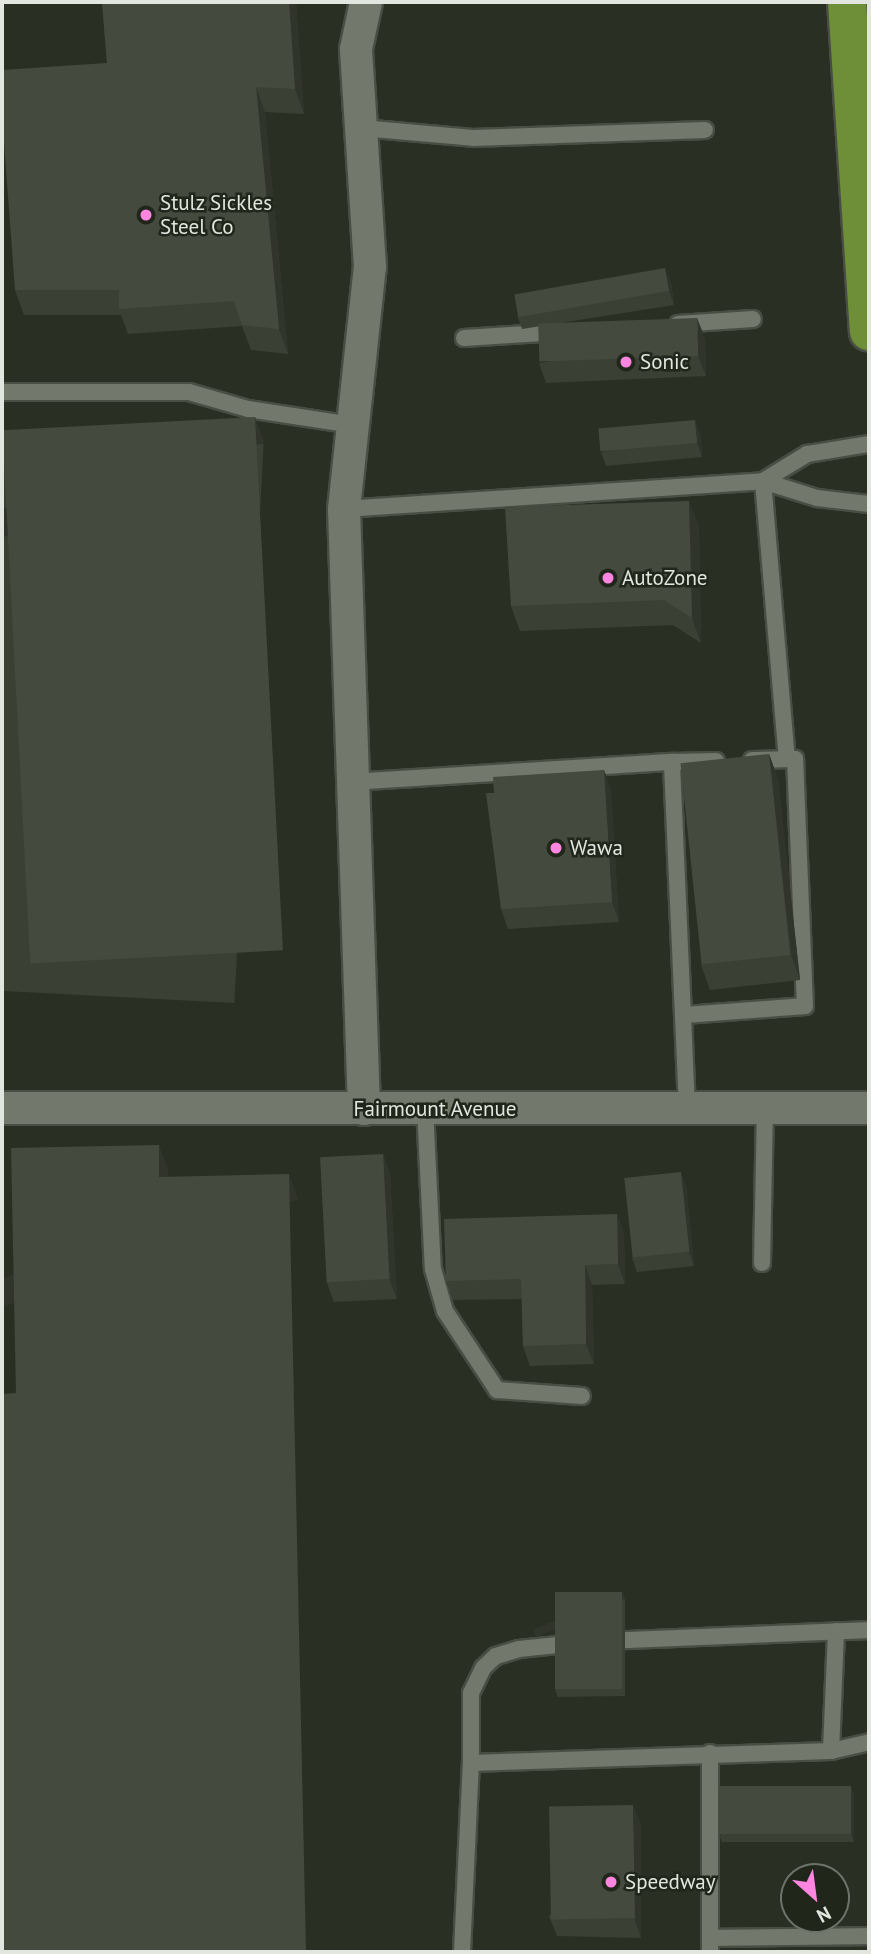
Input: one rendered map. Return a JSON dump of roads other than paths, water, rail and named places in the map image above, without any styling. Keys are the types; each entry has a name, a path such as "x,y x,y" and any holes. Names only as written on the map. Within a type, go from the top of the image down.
{"highway":[{"path":"847,2 869,331"}],"street":[{"path":"364,1109 344,509 369,267 356,49 366,2"},
{"name":"Fairmount Avenue","path":"2,1108 869,1108"}],"lane":[{"path":"362,128 473,138 705,130"},
{"path":"656,326 753,319"},
{"path":"464,338 574,331"},
{"path":"2,392 189,392 248,409 352,425"},
{"path":"763,481 807,454 869,444"},
{"path":"763,481 787,759"},
{"path":"344,509 763,481 817,498 869,504"},
{"path":"351,782 672,762 795,759 805,1006 686,1015"},
{"path":"672,762 686,1015 688,1108"},
{"path":"425,1108 433,1269 445,1311 497,1390 582,1396"},
{"path":"762,1263 765,1108"},
{"path":"462,1952 471,1763 471,1693 496,1656 558,1643 869,1630"},
{"path":"831,1751 836,1631"},
{"path":"471,1763 831,1751 869,1742"},
{"path":"710,1753 710,1945 798,1945 869,1936"}],"place":[{"name":"Stulz Sickles Steel Co","path":"146,215"},
{"name":"Sonic","path":"626,362"},
{"name":"AutoZone","path":"608,578"},
{"name":"Wawa","path":"556,848"},
{"name":"Speedway","path":"611,1882"}]}
